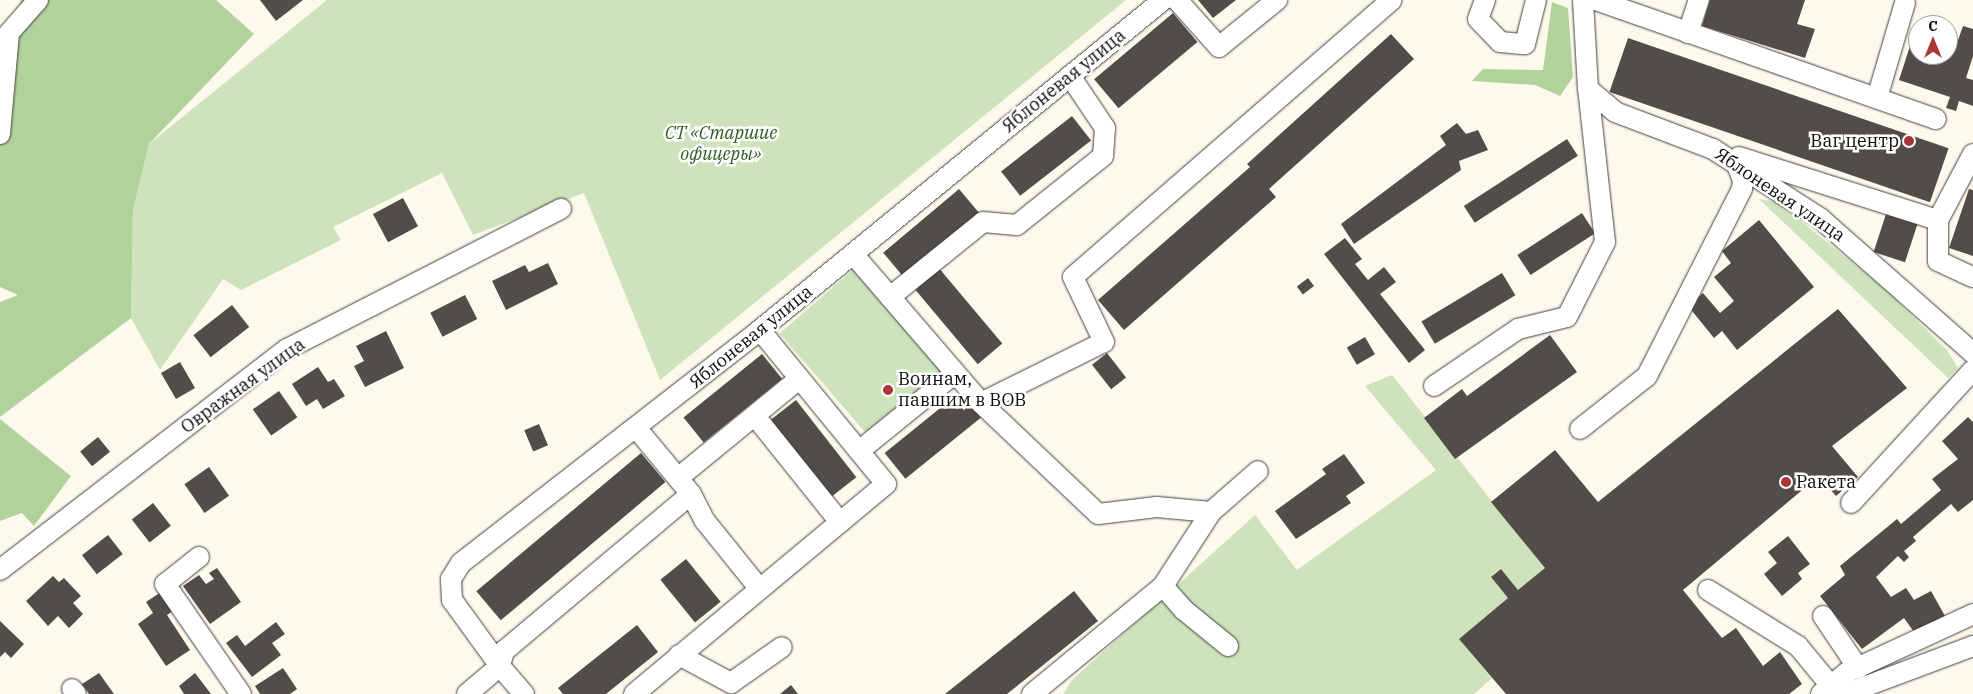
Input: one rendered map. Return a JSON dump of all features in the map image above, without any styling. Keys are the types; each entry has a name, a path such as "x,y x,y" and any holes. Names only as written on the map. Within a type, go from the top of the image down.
{"street":[{"path":"0,134 9,33 38,0"},
{"name":"Яблоневая улица","path":"524,694 500,666 452,600 450,579 461,563 637,428 760,330 1163,0"},
{"path":"1177,0 1218,47 1278,0"},
{"path":"981,403 1104,342 1073,277 1392,0"},
{"path":"1485,0 1478,19 1500,42 1525,44 1536,0"},
{"path":"1434,386 1518,329 1567,317 1605,242 1588,89 1583,0"},
{"path":"1596,0 1936,119"},
{"path":"1688,32 1699,0"},
{"path":"1877,98 1905,3"},
{"path":"890,297 983,222 1017,225 1102,156 1105,128 1070,76"},
{"name":"Яблоневая улица","path":"1588,89 1615,112 1713,149 1821,218 1973,353"},
{"path":"1713,149 1938,220"},
{"path":"1973,154 1938,220 1938,261 1973,277"},
{"path":"1580,429 1647,376 1742,190 1743,180 1736,163"},
{"name":"Овражная улица","path":"0,570 287,349 561,209"},
{"path":"853,254 954,374 981,403 1098,514 1157,507 1211,512"},
{"path":"634,694 886,484 798,379 760,330"},
{"path":"1851,503 1973,370"},
{"path":"859,451 954,374"},
{"path":"678,478 798,379"},
{"path":"754,416 840,522"},
{"path":"637,428 691,494 705,520 759,588"},
{"path":"1032,694 1163,586 1211,512 1258,471"},
{"path":"467,694 500,666 504,651 691,494"},
{"path":"198,557 165,584 241,694"},
{"path":"1163,586 1184,610 1228,646"},
{"path":"1708,590 1798,646 1832,691"},
{"path":"1832,691 1858,668 1973,614"},
{"path":"1823,616 1858,668"},
{"path":"679,655 732,683 782,647"},
{"path":"1832,691 1973,647"}],"green space":[{"path":"21,0 216,0 254,34 149,144 133,210 131,318 0,417 0,302 18,295 0,287 0,114"},
{"name":"СТ «Старшие офицеры»","path":"327,0 1126,0 660,380 584,193 473,235 442,173 333,227 341,240 241,290 223,279 160,370 131,318 133,210 149,144"},
{"path":"1552,2 1568,8 1573,77 1560,96 1535,85 1472,81 1483,69 1543,70"},
{"path":"1759,199 1777,202 1883,287 1947,350 1958,368 1948,378"},
{"path":"855,268 944,370 868,435 780,334"},
{"path":"1392,375 1545,568 1518,590 1501,569 1491,577 1508,598 1459,639 1492,678 1474,694 1063,694 1072,680 1255,515 1297,570 1436,470 1365,386"},
{"path":"0,419 71,476 34,526 22,513 0,521"}],"building":[{"path":"260,0 303,0 276,21"},
{"path":"1198,0 1236,0 1213,18"},
{"path":"1710,0 1805,0 1797,24 1815,29 1805,58 1702,26"},
{"path":"1173,13 1197,42 1119,108 1094,79"},
{"path":"1963,26 1973,29 1973,56 1966,78 1973,80 1973,106 1959,101 1956,111 1946,108 1950,97 1899,80 1908,52 1908,65 1958,65 1958,40"},
{"path":"1391,34 1414,59 1269,189 1276,197 1124,330 1098,300 1250,167 1247,164"},
{"path":"1628,38 1949,148 1930,202 1609,92"},
{"path":"1072,116 1091,140 1020,196 1001,171"},
{"path":"1457,123 1466,134 1478,130 1488,150 1459,161 1461,170 1354,244 1341,224 1446,145 1440,136"},
{"path":"1567,139 1578,156 1475,223 1464,206"},
{"path":"959,189 980,214 904,278 883,253"},
{"path":"1969,189 1973,190 1973,256 1949,248"},
{"path":"403,198 418,226 388,242 373,214"},
{"path":"1582,213 1595,233 1530,275 1517,255"},
{"path":"1886,214 1917,224 1905,262 1874,252"},
{"path":"1759,220 1814,287 1737,350 1722,331 1714,338 1688,306 1703,293 1720,313 1734,301 1714,277 1731,263 1722,251"},
{"path":"1345,238 1362,259 1355,264 1368,280 1384,267 1396,282 1380,294 1425,350 1409,363 1324,254"},
{"path":"548,263 558,284 506,310 492,281 525,265 529,272"},
{"path":"938,267 1002,344 978,364 913,288"},
{"path":"1502,273 1515,295 1435,344 1421,321"},
{"path":"1308,278 1314,286 1303,294 1297,286"},
{"path":"465,295 477,319 443,337 430,313"},
{"path":"232,305 249,327 211,357 193,335"},
{"path":"1838,309 1907,388 1832,446 1858,477 1836,496 1819,476 1683,590 1722,638 1736,628 1763,666 1780,652 1802,684 1789,694 1506,694 1459,639 1508,598 1491,577 1501,569 1518,590 1545,568 1491,502 1555,450 1598,502"},
{"path":"386,331 404,368 365,387 354,366 364,361 356,346"},
{"path":"1550,335 1577,372 1455,459 1424,418 1462,389 1467,396"},
{"path":"1365,337 1375,354 1357,365 1347,348"},
{"path":"1107,353 1126,377 1111,389 1092,365"},
{"path":"762,354 782,379 704,442 684,418"},
{"path":"180,362 195,388 176,399 161,373"},
{"path":"318,367 328,382 334,379 345,396 323,409 317,399 306,406 292,384"},
{"path":"279,391 297,417 271,436 253,409"},
{"path":"960,392 981,418 905,479 885,453"},
{"path":"796,400 856,477 831,497 771,420"},
{"path":"1968,417 1973,422 1973,500 1958,512 1951,504 1913,537 1916,541 1904,551 1909,557 1904,562 1898,556 1876,577 1891,597 1906,588 1914,600 1931,591 1945,616 1914,632 1904,618 1862,649 1820,596 1845,575 1840,566 1897,519 1901,524 1941,490 1932,479 1958,459 1942,441"},
{"path":"539,424 548,445 533,451 524,430"},
{"path":"98,437 110,452 92,466 80,451"},
{"path":"641,453 665,482 501,620 476,591"},
{"path":"1344,454 1365,483 1346,496 1351,503 1296,539 1275,511 1326,474 1322,469"},
{"path":"209,467 229,496 205,513 184,484"},
{"path":"153,503 171,526 150,542 132,520"},
{"path":"108,535 123,554 97,574 82,555"},
{"path":"1788,536 1810,564 1798,573 1802,579 1782,596 1764,574 1777,563 1768,552"},
{"path":"686,559 721,602 695,623 660,580"},
{"path":"217,568 241,602 210,624 183,586 199,575 206,584 214,579 209,573"},
{"path":"53,576 59,582 64,578 81,596 73,603 83,614 69,628 58,616 48,626 26,601"},
{"path":"1074,591 1098,621 1007,694 945,694"},
{"path":"161,592 173,611 167,615 190,650 166,666 138,624 153,613 146,602"},
{"path":"0,621 24,644 11,658 5,652 0,657"},
{"path":"276,622 285,634 272,643 281,655 252,677 226,643 237,635 245,646"},
{"path":"637,625 658,652 606,694 563,694 558,688"},
{"path":"283,668 297,689 290,694 260,694 255,686"},
{"path":"99,673 114,694 89,694 82,684"},
{"path":"195,673 211,694 184,694 179,686"},
{"path":"791,685 798,694 780,694"}],"place":[{"name":"Ваг центр","path":"1909,141"},
{"name":"Воинам, павшим в ВОВ","path":"888,390"},
{"name":"Ракета","path":"1786,482"}]}
